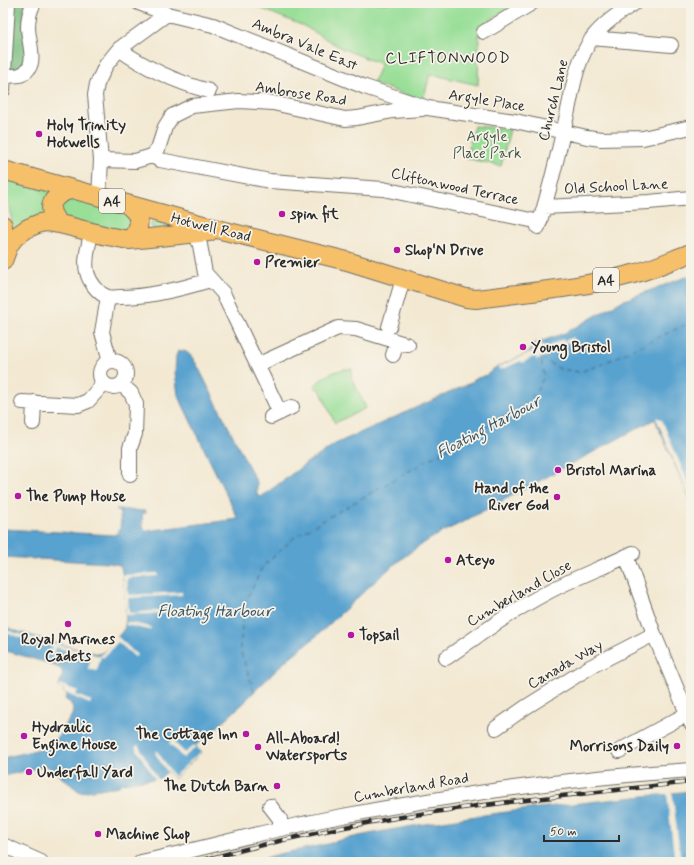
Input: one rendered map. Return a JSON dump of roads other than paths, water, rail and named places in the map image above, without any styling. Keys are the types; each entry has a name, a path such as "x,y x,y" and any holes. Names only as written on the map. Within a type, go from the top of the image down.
{"main road":[{"name":"Hotwell Road","path":"3,170 128,206 346,260 411,282 466,298 476,299 578,286 635,274 691,253"},
{"path":"60,224 54,218 51,211 51,205 57,196 70,190"},
{"path":"128,206 135,210 139,223 138,229 129,240"},
{"name":"A4","path":"3,262 15,237 28,228 40,223 47,222 60,224 91,233 129,240 221,230"},
{"path":"3,225 3,262"}],"street":[{"path":"3,90 8,3"},
{"path":"4,76 19,75 29,68 32,60 28,28 29,16 34,3"},
{"name":"Ambra Vale East","path":"139,3 167,14 213,25 365,87 428,108"},
{"path":"484,32 532,3"},
{"name":"Church Lane","path":"539,224 580,63 585,50 592,38 602,26 636,3"},
{"path":"98,197 101,160 95,95 97,84 106,65 119,49 167,14"},
{"path":"592,38 671,45"},
{"path":"119,49 138,62 168,77 209,91"},
{"name":"Ambrose Road","path":"152,156 158,149 165,127 172,116 192,106 239,101 274,103 346,119 393,111 428,108"},
{"name":"Argyle Place","path":"428,108 515,121 594,138 638,138 691,127"},
{"path":"101,160 135,161 152,156"},
{"name":"Cliftonwood Terrace","path":"152,156 160,160 270,181 383,189 539,224"},
{"name":"Old School Lane","path":"544,207 641,203 691,198"},
{"path":"91,233 86,260 87,271 93,284 108,297 133,297 152,294 210,280"},
{"path":"195,233 200,245 205,273 223,293 281,412"},
{"path":"389,327 411,282"},
{"path":"108,297 102,332 110,361"},
{"path":"257,365 338,328 356,328 399,347"},
{"path":"110,361 120,362 125,369 126,378 117,386 110,386 104,383 101,379 101,370 103,365 110,361"},
{"path":"34,423 28,402 78,405 88,401 104,383"},
{"path":"121,384 132,393 136,404 135,434 130,448 130,475"},
{"name":"Cumberland Close","path":"446,658 495,624 547,593 594,569 630,555 654,634"},
{"path":"620,751 688,710 654,634"},
{"name":"Canada Way","path":"496,728 526,707 590,667 654,634"},
{"name":"Cumberland Road","path":"141,862 280,829 419,801 620,776 691,770"},
{"path":"270,806 280,819 280,829"},
{"path":"3,845 41,862"}],"water":[{"name":"Floating Harbour","path":"691,275 691,502 655,419 437,535 401,559 321,632 290,657 246,701 195,745 201,753 174,779 168,771 160,778 121,783 119,786 80,792 47,766 3,776 3,758 52,746 72,715 73,707 65,699 67,694 63,692 64,689 58,687 63,674 61,669 48,663 3,650 3,627 73,648 99,654 103,652 124,629 126,607 120,565 3,557 3,529 114,535 120,528 120,513 116,509 146,511 146,513 142,514 143,528 146,531 238,519 178,395 175,372 176,356 178,351 187,352 197,365 257,483 257,495 261,497 335,444 473,382 474,379 484,376 493,369 528,353 532,349 531,345 565,333 622,301"},
{"path":"691,791 691,862 251,862 279,854 383,831 514,811"}],"railway":[{"path":"196,862 296,837 405,816 548,797 691,782"}],"place":[{"name":"Holy Trinity Hotwells","path":"39,134"},
{"name":"spin fit","path":"282,214"},
{"name":"Shop'N Drive","path":"397,250"},
{"name":"Premier","path":"257,262"},
{"name":"Young Bristol","path":"523,347"},
{"name":"Bristol Marina","path":"558,470"},
{"name":"The Pump House","path":"18,496"},
{"name":"Hand of the River God","path":"557,497"},
{"name":"Ateyo","path":"448,560"},
{"name":"Royal Marines Cadets","path":"68,624"},
{"name":"Topsail","path":"351,635"},
{"name":"The Cottage Inn","path":"246,734"},
{"name":"Hydraulic Engine House","path":"24,736"},
{"name":"Morrisons Daily","path":"677,746"},
{"name":"All-Aboard! Watersports","path":"258,747"},
{"name":"Underfall Yard","path":"29,772"},
{"name":"The Dutch Barn","path":"277,786"},
{"name":"Machine Shop","path":"98,834"}],"district":[{"name":"CLIFTONWOOD","path":"448,57"}],"park label":[{"name":"Argyle Place Park","path":"487,144"}]}
